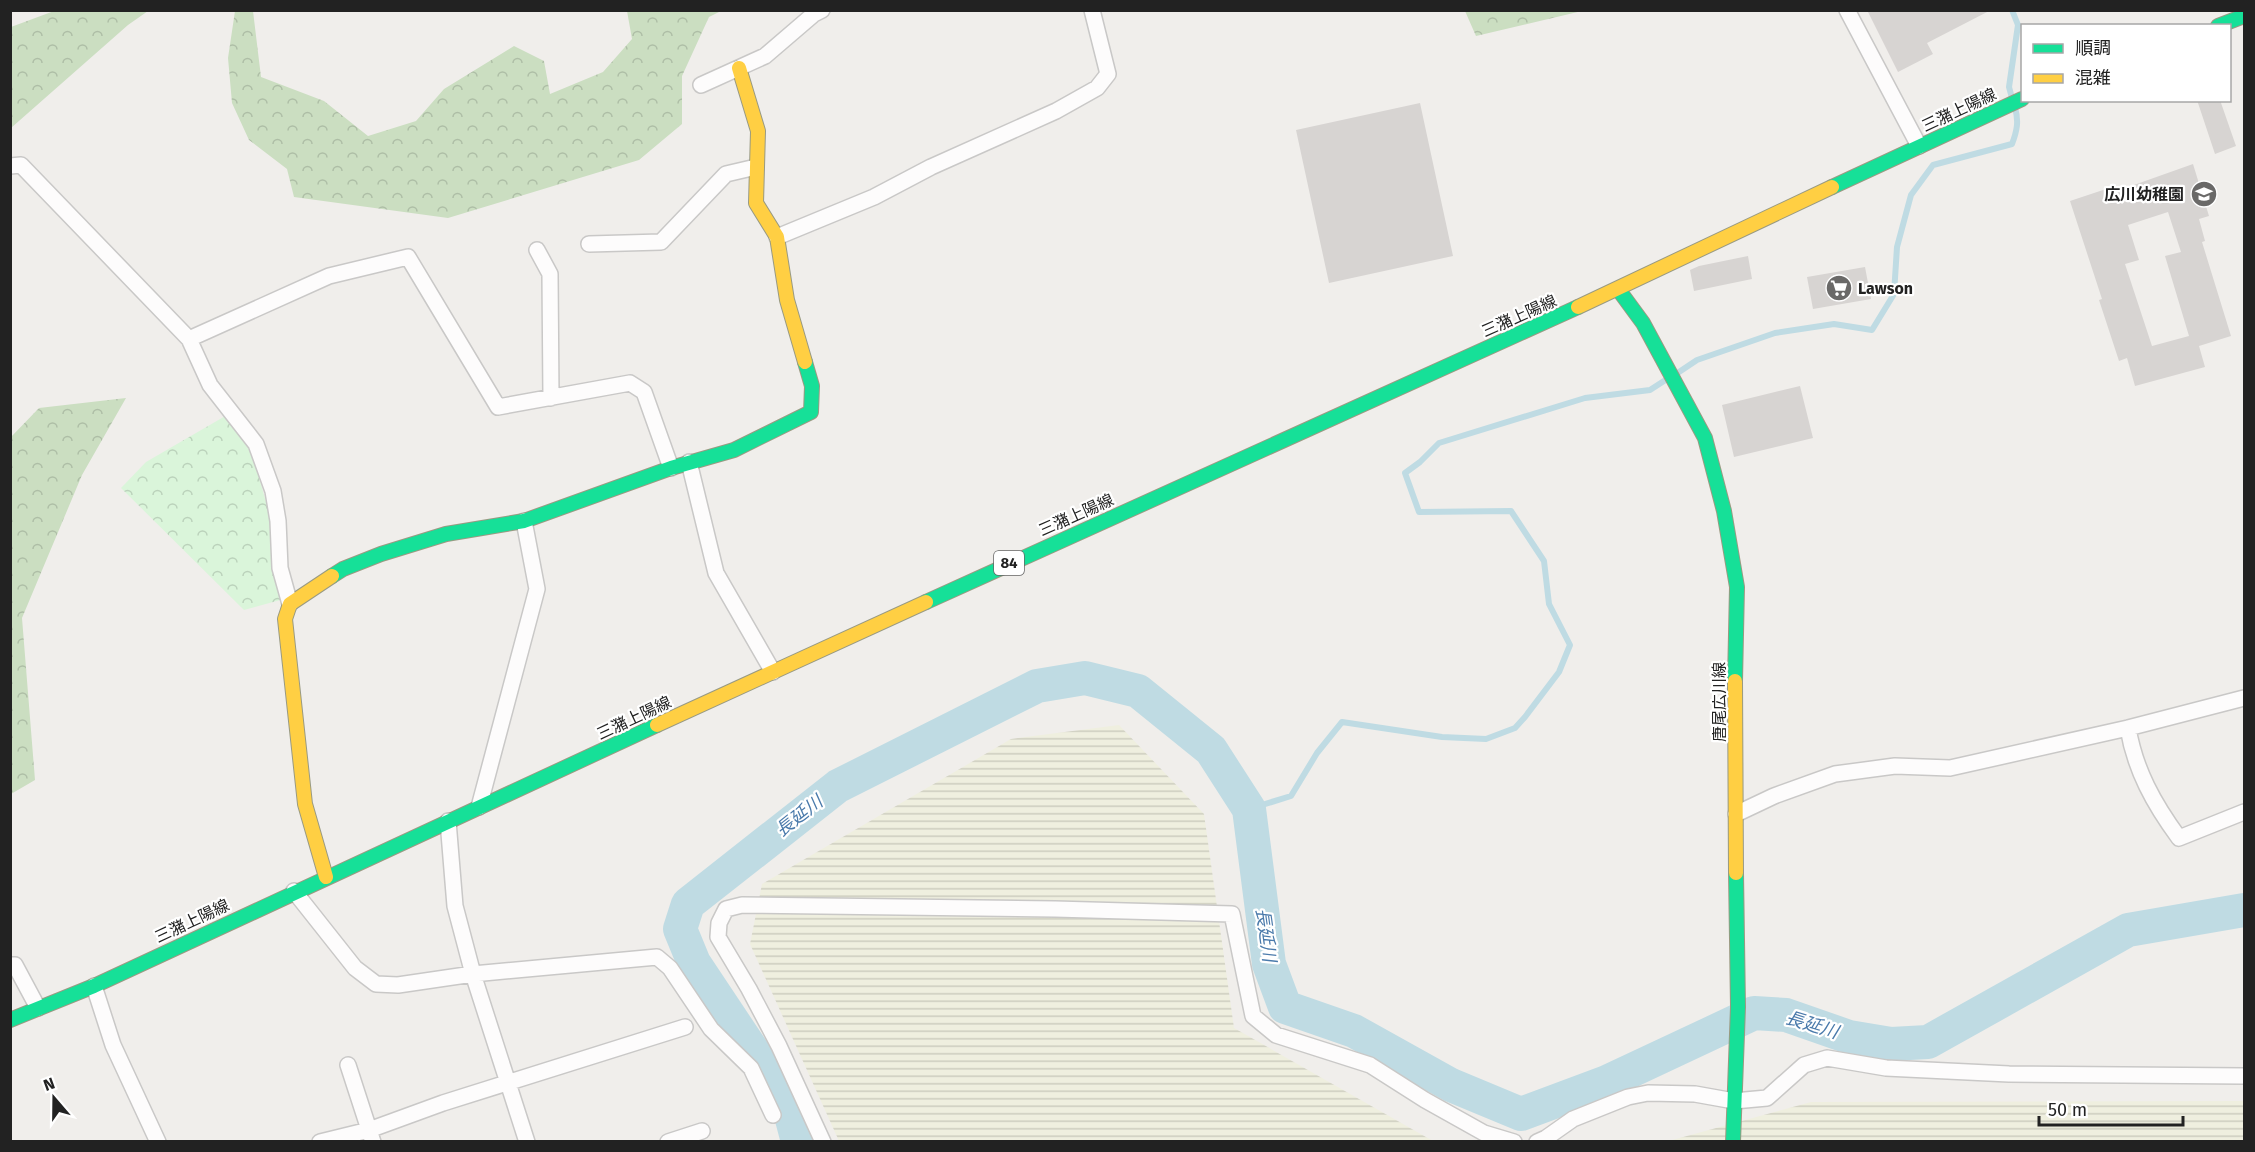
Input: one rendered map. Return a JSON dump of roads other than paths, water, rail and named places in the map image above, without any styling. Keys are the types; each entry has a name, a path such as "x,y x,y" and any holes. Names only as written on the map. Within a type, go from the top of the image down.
{"main road":[{"path":"2223,24 2244,15"},
{"path":"326,877 305,804 286,635 285,619 290,604 343,569 381,554 446,534 524,521 671,468 734,450 811,412 812,386 787,300 777,237 756,203 758,131 738,68"},
{"name":"三潴上陽線","path":"10,1020 94,986 294,891 773,672 1618,290 2021,99"},
{"name":"唐尾広川線","path":"1618,290 1642,323 1705,438 1724,511 1737,587 1734,700 1738,1007 1733,1142"}],"street":[{"path":"701,85 765,56 814,14 822,10"},
{"path":"777,237 874,197 932,167 1056,111 1098,88 1108,74 1092,10"},
{"path":"1847,10 1919,146"},
{"path":"10,166 21,165 189,339 210,385 256,444 273,491 278,521 280,568 290,604"},
{"path":"589,244 661,242 726,174 756,166"},
{"path":"537,249 550,274 551,398"},
{"path":"189,339 329,276 408,257 498,407 630,383 644,392 671,468"},
{"path":"689,462 716,573 773,672"},
{"path":"478,807 537,589 524,521"},
{"path":"1736,814 1774,796 1834,774 1895,766 1950,768 2128,728 2244,698"},
{"path":"2128,728 2131,747 2155,805 2179,838 2244,812"},
{"path":"448,821 455,906 473,974 526,1142"},
{"path":"294,891 355,968 376,984 398,986 473,974 657,957 670,968 711,1029 751,1068 772,1115"},
{"path":"823,1142 779,1046 749,989 718,938 719,923 726,909 742,905 1232,914 1245,987 1253,1016 1276,1035 1370,1065 1425,1100 1484,1133 1514,1142"},
{"path":"10,965 15,965 38,1008"},
{"path":"94,986 113,1045 158,1142"},
{"path":"320,1142 371,1136 443,1102 685,1027"},
{"path":"1537,1142 1573,1119 1628,1096 1695,1094 1734,1101 1767,1098 1804,1065 1827,1058 1886,1068 2008,1074 2244,1076"},
{"path":"348,1065 371,1136"},
{"path":"668,1142 702,1131"}],"waterway":[{"path":"2012,10 2018,25 2009,87 2012,98"},
{"path":"1676,374 1697,360 1775,333 1834,324 1872,330 1894,294 1897,247 1911,195 1933,165 2012,144 2017,126 2015,108"},
{"path":"1249,809 1291,796 1317,753 1342,722 1442,737 1486,739 1515,728 1559,672 1570,645 1549,604 1544,561 1511,511 1419,512 1405,473 1439,443 1585,398 1650,390 1667,379"},
{"name":"長延川","path":"798,1142 788,1104 694,963 680,929 688,904 838,786 1037,686 1085,678 1138,691 1211,750 1249,809 1269,964 1285,1007 1354,1031 1451,1085 1521,1114 1607,1082 1754,1013 1786,1015 1849,1037 1891,1044 1928,1042 2128,930 2244,910"}],"place":[{"name":"広川幼稚園","path":"2204,194"},
{"name":"Lawson","path":"1839,288"}]}
